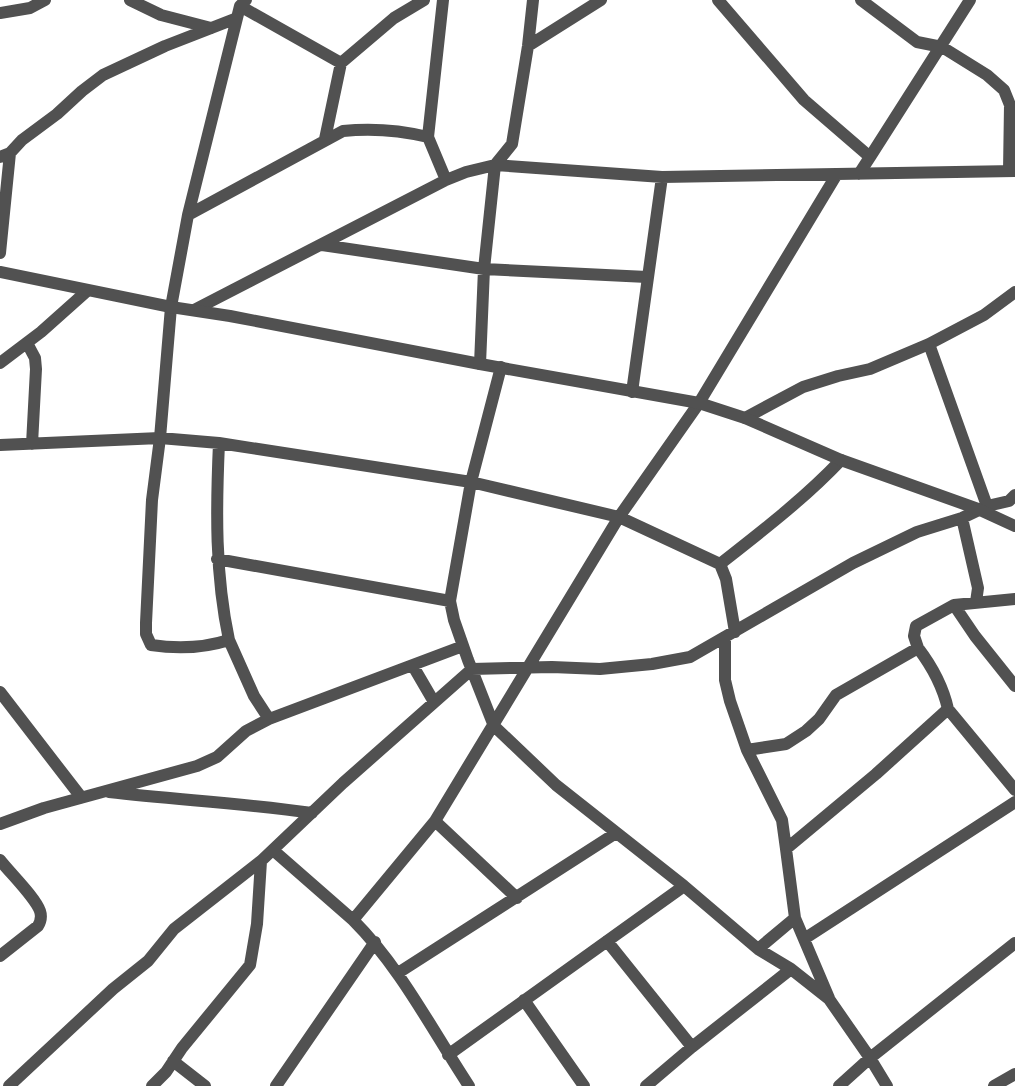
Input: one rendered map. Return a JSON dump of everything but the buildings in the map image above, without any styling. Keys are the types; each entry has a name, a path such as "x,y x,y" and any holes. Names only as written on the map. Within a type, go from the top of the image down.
{"street":[{"path":"0,13 30,8 45,0"},
{"path":"130,0 161,15 211,28"},
{"path":"325,139 340,63 394,18 424,0"},
{"path":"443,0 428,137 446,180"},
{"path":"480,364 484,269 495,165 512,144 533,0"},
{"path":"528,46 601,0"},
{"path":"194,310 446,180 495,165 662,177 1012,171 1010,105 1004,90 987,75 942,47 917,42 861,0"},
{"path":"859,174 970,0"},
{"path":"725,3 804,100 870,157"},
{"path":"0,253 5,155 103,75 165,46 211,28 241,8"},
{"path":"241,8 340,63"},
{"path":"229,640 215,645 176,648 151,645 146,634 152,500 160,438 171,307 188,215 241,8"},
{"path":"188,215 343,131 365,129 402,131 428,137"},
{"path":"353,920 435,821 620,517 699,403 837,174"},
{"path":"632,392 662,177"},
{"path":"322,244 484,269 647,277"},
{"path":"0,272 171,307 699,403 745,418 841,460 983,508 1015,526"},
{"path":"0,363 27,343 87,291"},
{"path":"745,418 802,387 870,369 929,344 984,315 1015,292"},
{"path":"27,343 35,358 36,369 32,444"},
{"path":"929,344 983,508"},
{"path":"501,367 471,482 450,601 463,646 494,726 556,785 684,886 758,949 791,969 829,999"},
{"path":"0,445 160,438 219,443 471,482 620,517 720,564 726,579 730,635 725,680 747,750 782,820 795,918 829,999 887,1086"},
{"path":"219,443 216,524 221,597 229,640 254,696 269,719"},
{"path":"720,564 812,490 841,460"},
{"path":"9,1086 113,989 148,961 174,929 261,861 472,669 552,667 600,669 652,664 690,657 853,563 917,532 1009,501 1015,495"},
{"path":"962,518 978,588 976,602"},
{"path":"218,559 450,601"},
{"path":"1015,599 954,605 916,626 914,636 918,648 927,659 946,699 948,709 1015,790"},
{"path":"954,605 975,636 1015,686"},
{"path":"0,810 5,822 81,797 197,766 217,757 246,731 269,719 463,646"},
{"path":"747,750 786,744 819,719 836,695 918,648"},
{"path":"413,666 434,702"},
{"path":"0,692 81,797"},
{"path":"786,849 876,774 948,709"},
{"path":"102,791 184,801 264,806 312,813"},
{"path":"804,939 1015,802"},
{"path":"435,821 517,898"},
{"path":"398,973 616,833"},
{"path":"273,850 375,942 398,973 469,1086"},
{"path":"0,860 35,902 41,912 41,920 38,926 0,956"},
{"path":"152,1086 250,965 257,924 261,861"},
{"path":"448,1055 684,886"},
{"path":"758,949 795,918"},
{"path":"607,941 692,1047"},
{"path":"276,1086 375,942"},
{"path":"839,1086 870,1058 1015,943"},
{"path":"646,1086 791,969"},
{"path":"524,1000 584,1086"},
{"path":"173,1061 205,1086"},
{"path":"994,1086 1015,1074"}]}
